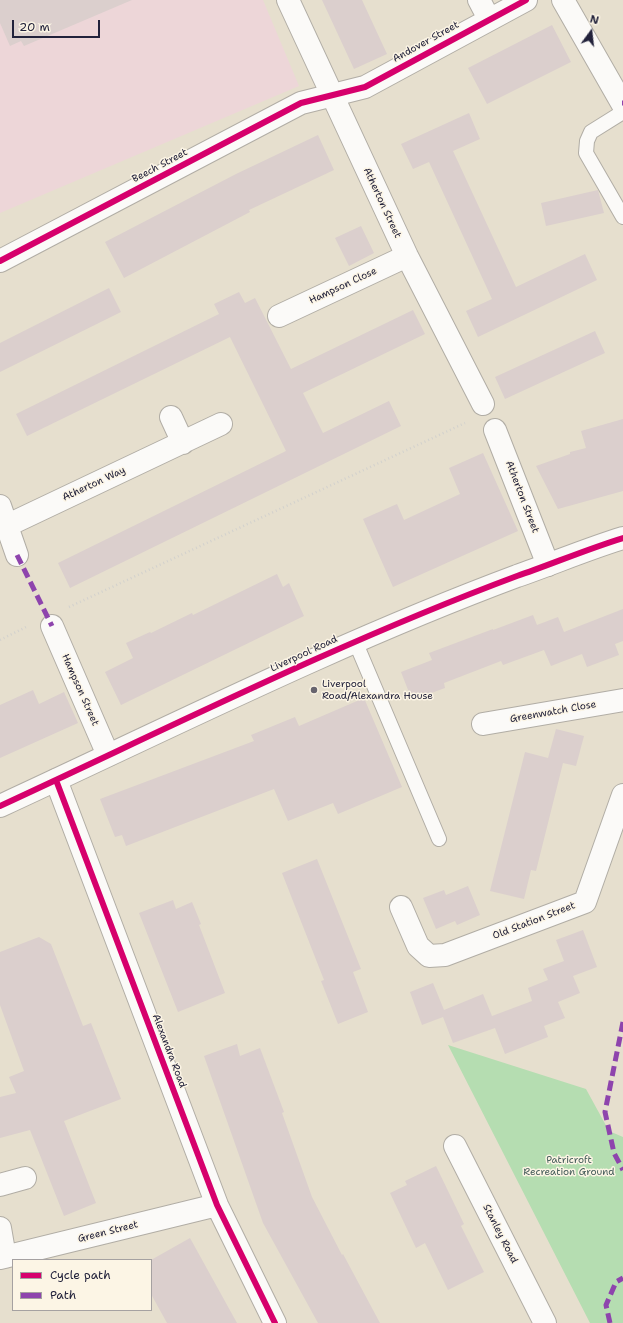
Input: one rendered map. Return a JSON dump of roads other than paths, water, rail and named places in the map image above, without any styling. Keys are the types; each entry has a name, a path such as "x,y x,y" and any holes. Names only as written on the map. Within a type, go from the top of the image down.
{"street":[{"name":"Atherton Street","path":"288,0 407,256 483,404"},
{"path":"479,0 489,19"},
{"name":"Andover Street","path":"332,96 365,88 526,0"},
{"path":"563,0 623,105"},
{"name":"Beech Street","path":"0,262 301,103 332,96"},
{"name":"Hampson Close","path":"279,316 407,256"},
{"path":"171,417 183,443"},
{"name":"Atherton Way","path":"3,516 183,443 221,424"},
{"name":"Atherton Street","path":"495,430 548,565"},
{"path":"3,516 17,555"},
{"name":"Liverpool Road","path":"0,806 355,641 472,593 623,538"},
{"name":"Hampson Street","path":"52,626 108,755"},
{"name":"Greenwatch Close","path":"483,724 623,700"},
{"name":"Alexandra Road","path":"56,780 217,1206 275,1323"},
{"name":"Old Station Street","path":"401,907 418,946 429,956 445,955 585,902 623,795"},
{"name":"Stanley Road","path":"455,1146 545,1323"},
{"path":"0,1185 24,1178"},
{"name":"Green Street","path":"3,1258 217,1206"},
{"path":"0,1228 3,1258"}],"lane":[{"path":"623,112 591,132 587,141 586,153 623,217"},
{"path":"355,641 439,839"}],"place":[{"name":"Liverpool Road/Alexandra House","path":"314,690"}],"park label":[{"name":"Patricroft Recreation Ground","path":"569,1166"}]}
